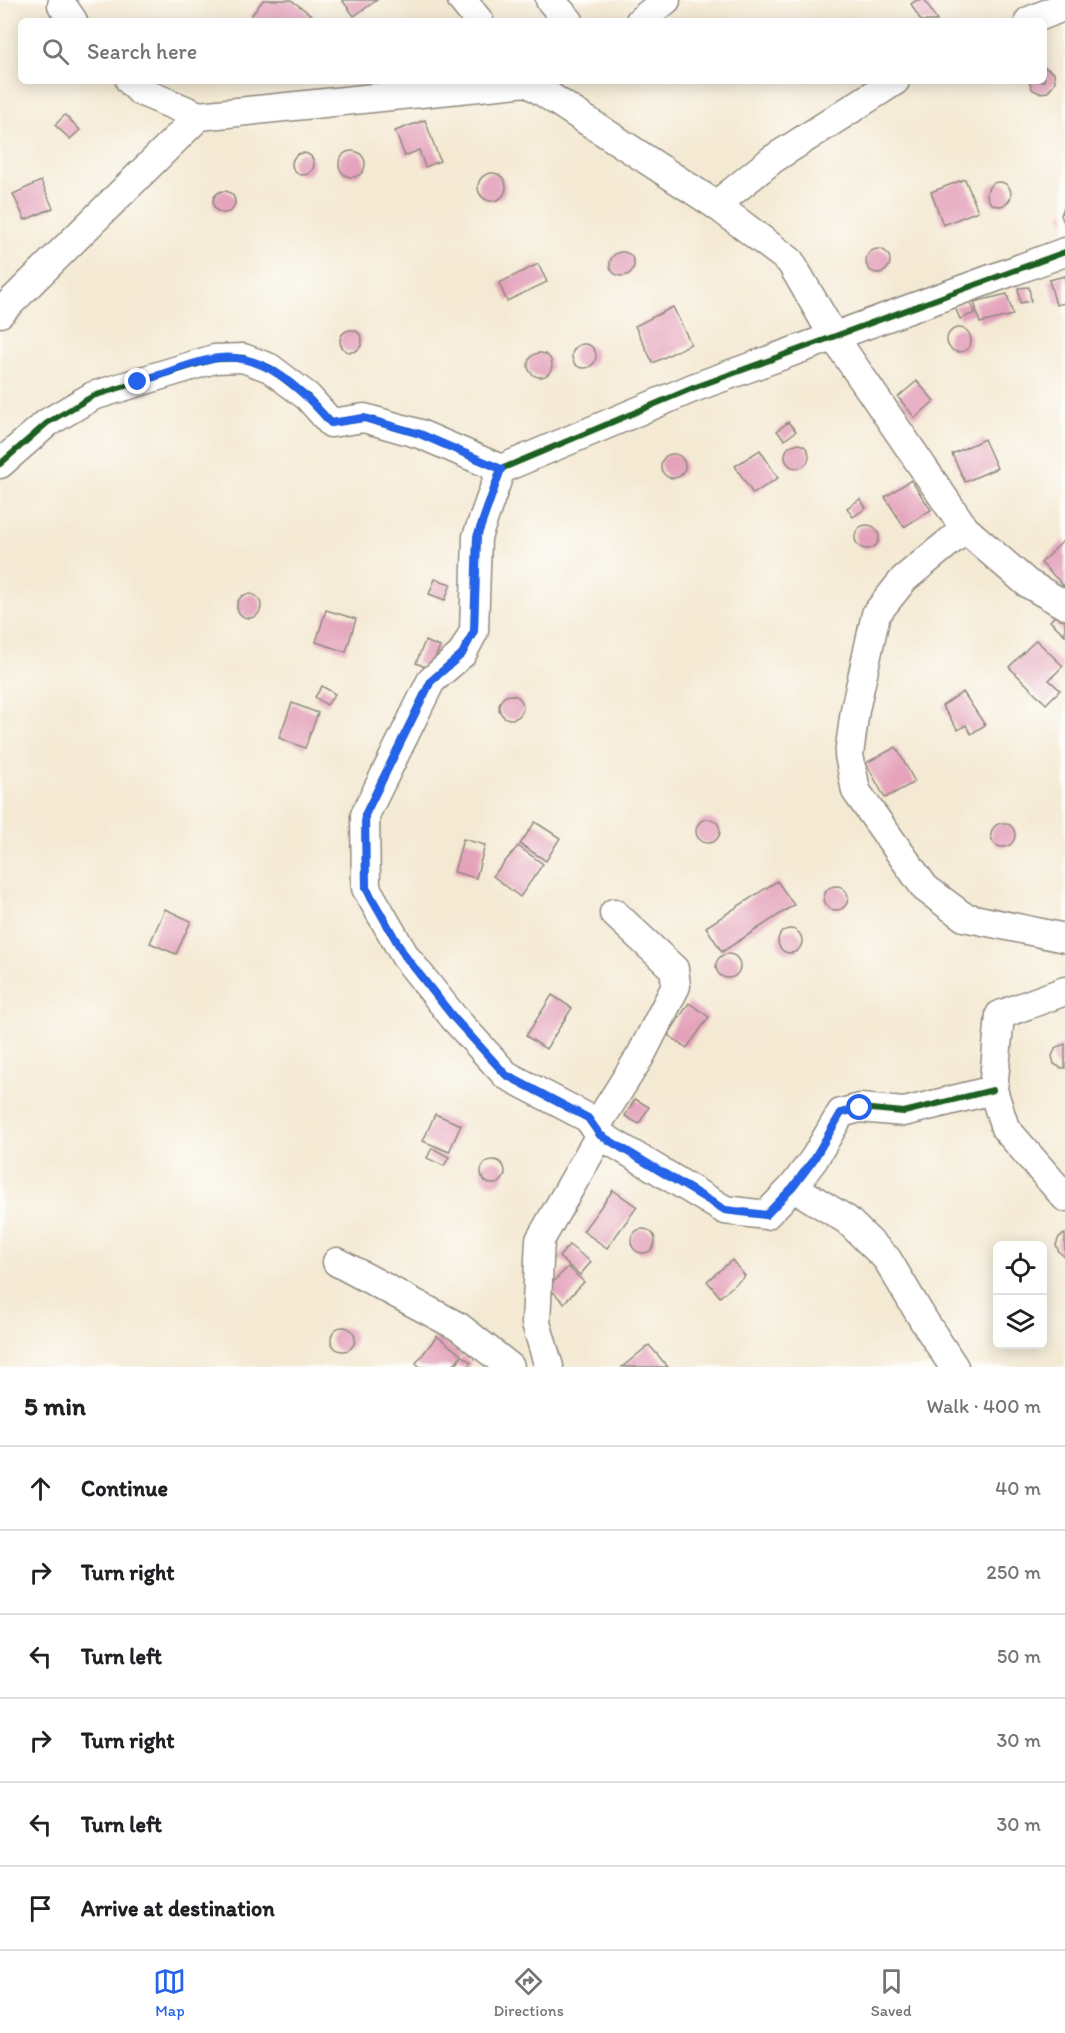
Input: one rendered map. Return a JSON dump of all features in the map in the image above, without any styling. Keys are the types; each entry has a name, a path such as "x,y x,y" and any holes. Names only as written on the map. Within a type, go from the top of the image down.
{"street":[{"path":"462,0 477,18"},
{"path":"550,0 565,18"},
{"path":"643,18 666,0"},
{"path":"1036,18 1065,6"},
{"path":"133,84 140,91 199,116 498,84"},
{"path":"531,84 716,205 790,261 834,337 965,529 1028,584 1065,605"},
{"path":"716,205 773,159 890,84"},
{"path":"0,312 199,116"},
{"path":"0,464 47,423 93,396 214,359 243,358 270,368 308,397 331,423 364,418 420,434 501,469 693,388 1065,252"},
{"path":"501,469 477,537 474,631 462,654 431,681 365,815 366,888 405,956 454,1018 506,1075 588,1118 597,1132 725,1210 766,1215 793,1187 814,1159 841,1113 860,1108 904,1112 993,1090"},
{"path":"965,529 904,579 876,615 855,710 849,755 856,791 925,888 964,917 1065,938"},
{"path":"549,1367 536,1323 540,1240 597,1132 641,1056 676,986 674,969 614,913"},
{"path":"1065,991 1000,1015 993,1090 1005,1128 1065,1197"},
{"path":"793,1187 847,1220 887,1259 954,1367"},
{"path":"337,1262 459,1327 510,1367"}],"building":[{"path":"263,0 291,0 314,17 253,18 251,16"},
{"path":"342,0 377,0 354,16"},
{"path":"917,0 925,0 935,18 919,18 911,4"},
{"path":"1047,69 1054,73 1055,82 1048,92 1039,93 1032,89 1030,84 1047,84"},
{"path":"65,115 80,130 70,139 55,125"},
{"path":"425,120 440,161 425,167 419,150 405,156 395,131"},
{"path":"352,151 361,155 365,164 361,173 352,177 343,173 339,164 343,155"},
{"path":"303,153 311,156 314,164 311,172 303,175 295,172 292,164 295,156"},
{"path":"492,173 502,177 506,187 502,197 492,201 482,197 478,187 482,177"},
{"path":"965,179 978,211 943,225 931,192"},
{"path":"41,181 53,208 25,220 13,194"},
{"path":"999,182 1007,186 1011,194 1007,202 999,206 991,202 987,194 991,186"},
{"path":"224,191 232,194 235,202 232,210 224,213 216,210 213,202 216,194"},
{"path":"1065,205 1065,225 1061,215"},
{"path":"878,249 886,253 890,261 886,269 878,273 870,269 866,261 870,253"},
{"path":"622,252 630,256 634,264 630,272 622,276 614,272 610,264 614,256"},
{"path":"538,264 547,282 507,301 499,283"},
{"path":"1065,276 1065,303 1056,305 1049,280"},
{"path":"1029,287 1031,301 1020,303 1018,288"},
{"path":"1007,294 1013,315 980,323 974,302"},
{"path":"970,301 975,313 960,319 955,307"},
{"path":"673,307 691,344 653,363 635,326"},
{"path":"959,328 967,332 971,340 967,348 959,352 951,348 947,340 951,332"},
{"path":"351,330 359,333 362,341 359,349 351,352 343,349 340,341 343,333"},
{"path":"584,344 592,348 596,356 592,364 584,368 576,364 572,356 576,348"},
{"path":"540,353 548,357 552,365 548,373 540,377 532,373 528,365 532,357"},
{"path":"917,381 934,401 915,418 898,397"},
{"path":"788,422 796,431 785,440 777,431"},
{"path":"984,439 997,468 965,482 952,454"},
{"path":"797,444 805,448 809,456 805,464 797,468 789,464 785,456 789,448"},
{"path":"760,450 778,478 753,494 735,466"},
{"path":"673,454 681,458 685,466 681,474 673,478 665,474 661,466 665,458"},
{"path":"911,480 931,510 904,527 885,497"},
{"path":"860,499 866,508 853,517 847,508"},
{"path":"867,525 875,529 879,537 875,545 867,549 859,545 855,537 859,529"},
{"path":"1065,539 1065,587 1041,563"},
{"path":"435,579 451,584 445,600 429,594"},
{"path":"249,594 257,598 261,606 257,614 249,618 241,614 237,606 241,598"},
{"path":"326,610 356,619 346,652 316,642"},
{"path":"1061,610 1065,614 1065,635 1050,621"},
{"path":"1036,640 1063,666 1049,680 1060,690 1046,704 1009,667"},
{"path":"425,641 440,647 430,669 416,663"},
{"path":"322,686 335,694 327,705 315,697"},
{"path":"963,692 985,725 971,734 966,725 958,730 942,706"},
{"path":"511,695 519,699 523,707 519,715 511,719 503,715 499,707 503,699"},
{"path":"292,703 318,713 305,748 279,738"},
{"path":"896,747 915,782 885,798 866,763"},
{"path":"708,819 716,823 720,831 716,839 708,843 700,839 696,831 700,823"},
{"path":"535,822 560,838 546,861 520,844"},
{"path":"1003,823 1011,827 1015,835 1011,843 1003,847 995,843 991,835 995,827"},
{"path":"463,839 485,845 476,878 454,872"},
{"path":"518,846 543,864 520,897 493,876"},
{"path":"777,881 794,905 722,952 706,927"},
{"path":"836,886 844,890 848,898 844,906 836,910 828,906 824,898 828,890"},
{"path":"165,909 191,921 176,954 150,943"},
{"path":"790,929 798,933 802,941 798,949 790,953 782,949 778,941 782,933"},
{"path":"728,954 736,958 740,966 736,974 728,978 720,974 716,966 720,958"},
{"path":"552,995 572,1008 546,1049 526,1036"},
{"path":"689,1003 709,1017 687,1048 668,1035"},
{"path":"1065,1044 1065,1068 1061,1068 1054,1064 1052,1056 1056,1047"},
{"path":"635,1099 649,1107 639,1124 625,1116"},
{"path":"435,1114 461,1125 449,1152 423,1141"},
{"path":"432,1148 449,1157 444,1166 427,1158"},
{"path":"493,1160 501,1164 505,1172 501,1180 493,1184 485,1180 481,1172 485,1164"},
{"path":"613,1190 637,1207 607,1248 583,1231"},
{"path":"643,1229 651,1233 655,1241 651,1249 643,1253 635,1249 631,1241 635,1233"},
{"path":"1065,1234 1065,1257 1056,1245 1059,1237"},
{"path":"569,1245 591,1262 580,1275 559,1257"},
{"path":"732,1260 745,1276 720,1297 707,1281"},
{"path":"568,1267 584,1282 564,1303 548,1287"},
{"path":"343,1327 348,1328 354,1334 354,1344 348,1350 343,1351 338,1350 332,1344 331,1339 332,1334 338,1328"},
{"path":"437,1336 461,1355 452,1367 420,1367 416,1363"},
{"path":"649,1345 668,1367 622,1367"},
{"path":"462,1356 471,1362 468,1367 455,1367"}],"cycle path":[{"path":"0,464 47,423 93,396 214,359 243,358 270,368 308,397 331,423 364,418 420,434 501,469 693,388 1065,252"},
{"path":"501,469 477,537 474,631 462,654 431,681 365,815 366,888 405,956 454,1018 506,1075 588,1118 600,1135 725,1210 766,1215 793,1187 814,1159 841,1113 860,1108 904,1112 993,1090"}],"route":[{"path":"138,382 214,359 243,358 270,368 308,397 331,423 364,418 420,434 501,469 477,537 474,631 462,654 431,681 365,815 366,888 405,956 454,1018 506,1075 588,1118 600,1135 725,1210 766,1215 793,1187 814,1159 841,1113 860,1108"}]}
